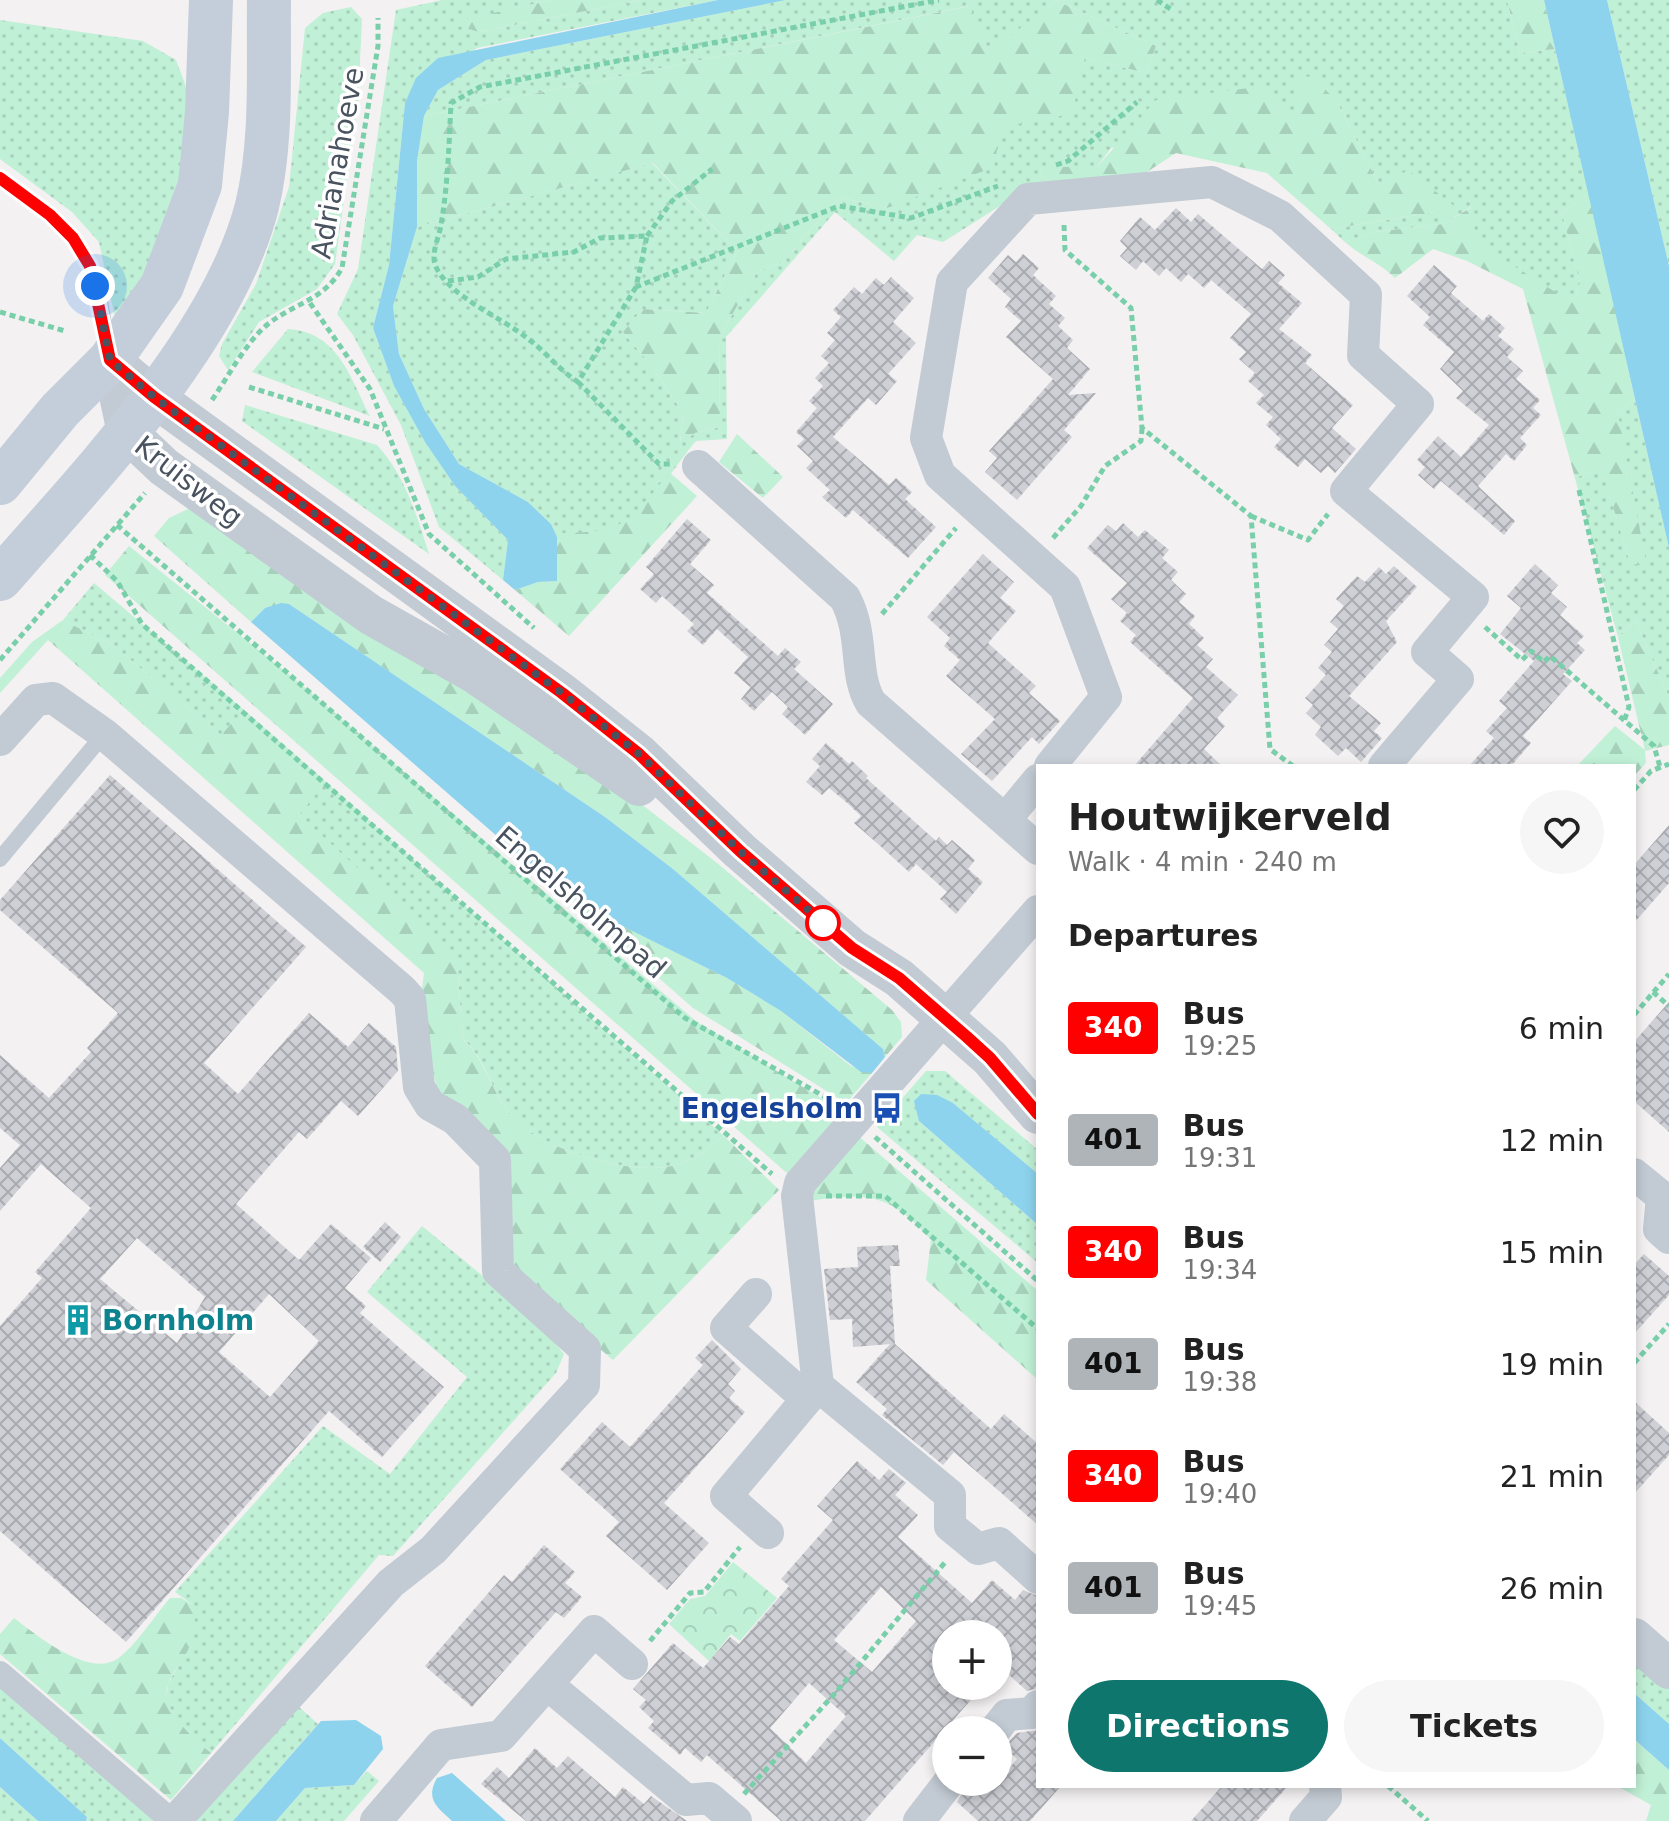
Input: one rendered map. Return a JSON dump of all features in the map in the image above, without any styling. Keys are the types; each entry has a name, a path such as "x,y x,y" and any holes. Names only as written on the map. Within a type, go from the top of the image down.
{"main road":[{"path":"0,483 60,410 110,360 162,286 200,185 207,112 211,0"},
{"path":"0,579 154,397 239,260 257,205 267,131 269,0"}],"street":[{"path":"1052,764 1106,697 1065,587 940,475 926,438 952,282 1028,199 1058,182 1212,182 1280,216 1366,295 1363,355 1418,404 1346,491 1473,597 1427,652 1458,679 1386,764"},
{"name":"Kruisweg","path":"110,360 154,397 562,693 661,773 740,851 852,948 887,993 938,1025 976,1072 1032,1109"},
{"name":"Kruisweg","path":"110,360 127,432 164,467 371,615 474,673 670,809 740,851"},
{"path":"698,466 845,598 855,618 860,640 862,680 871,703 1036,847"},
{"path":"0,740 36,700 53,698 104,734 410,999 419,1087 430,1105 455,1119 495,1160 498,1271 585,1349 584,1385 433,1550 391,1583 173,1821 0,1673"},
{"path":"1005,820 1036,782"},
{"path":"763,1528 726,1496 812,1393 797,1196 800,1183 853,1118 1036,913"},
{"path":"1636,1176 1662,1197 1659,1229 1669,1238"},
{"path":"756,1294 726,1328 950,1495 950,1526 978,1549 999,1543 1036,1576"},
{"path":"383,1819 441,1745 501,1736 594,1631 632,1664"},
{"path":"1636,1640 1669,1669"},
{"path":"547,1684 686,1800 709,1798 732,1817"},
{"path":"1006,1716 1032,1713 1036,1708"},
{"path":"1305,1821 1326,1797 1325,1788"},
{"path":"919,1821 938,1796"}],"lane":[{"path":"0,178 50,215 73,238 90,266 110,360"},
{"path":"0,859 104,734"}],"path":[{"path":"698,466 659,464 578,382 558,370 530,340 472,302 435,267 433,254 448,182 451,103 480,87 939,0"},
{"path":"1157,0 1172,10"},
{"name":"Adrianahoeve","path":"378,18 378,46 342,268 332,286 310,303 370,389 384,429"},
{"path":"1033,558 1063,529 1105,466 1141,441 1131,308 1065,250 1058,182 1068,161 1137,102"},
{"path":"578,382 636,287 647,236 672,201 712,169"},
{"path":"636,287 839,206 911,218 1011,182"},
{"path":"447,281 478,277 506,259 574,252 600,238 647,236"},
{"path":"0,312 65,331"},
{"path":"249,387 384,429 429,534 535,629"},
{"path":"1142,428 1251,516 1308,540 1346,491"},
{"path":"1579,490 1629,707 1624,721"},
{"path":"860,640 975,506"},
{"path":"1251,516 1270,749 1290,764"},
{"name":"Engelsholmpad","path":"117,525 685,1018 840,1106 1036,1279"},
{"path":"90,555 117,581 142,624 797,1196 885,1196 1036,1327"},
{"path":"1463,609 1522,660 1531,651 1544,662 1550,656 1654,746 1660,767"},
{"path":"1636,788 1651,771 1669,764"},
{"path":"1636,1013 1669,974"},
{"path":"1653,992 1669,1006"},
{"path":"1636,1361 1669,1324"},
{"path":"632,1664 690,1593 704,1592 763,1528"},
{"path":"732,1817 965,1538"},
{"path":"1390,1788 1428,1821"}],"green space":[{"path":"442,0 552,0 450,23 479,32 642,0 718,0 477,48 405,103 389,265 373,328 394,386 425,442 455,486 508,540 503,580 439,527 401,425 353,335 337,314 358,269 396,10"},
{"path":"552,0 642,0 479,32 448,23"},
{"path":"786,0 1507,0 1520,53 1555,49 1589,193 1562,213 1580,283 1576,296 1567,301 1559,298 1476,242 1471,207 1443,224 1374,232 1345,242 1331,229 1436,212 1453,205 1380,187 1337,102 1297,117 1111,148 1097,167 1041,167 1044,192 1025,190 943,242 917,235 894,261 835,212 726,337 727,439 696,441 654,496 628,520 614,528 594,534 555,533 551,524 528,502 459,464 424,409 399,354 393,306 417,227 652,163 737,251 706,313 643,309 623,332 651,365 683,413 680,443 695,433 720,427 719,337 757,272 783,262 839,197 887,208 1001,127 1085,58 1146,73 1156,46 1057,1 989,52 969,6 424,116 438,90 486,60"},
{"path":"1507,0 1544,0 1555,49 1520,53"},
{"path":"1607,0 1669,0 1669,266"},
{"path":"1057,1 1156,46 1146,73 1085,58 1072,114 1001,127 994,167 887,208 839,197 783,262 757,272 719,337 720,427 695,433 680,444 683,413 651,365 623,332 643,309 706,313 737,251 653,163 417,227 417,161 424,116 970,6 989,51"},
{"path":"351,7 362,19 358,101 335,264 317,289 259,322 228,370 219,356 222,344 256,284 289,187 305,28 323,13"},
{"path":"0,20 143,41 176,60 186,88 189,114 181,176 159,242 130,298 115,318 99,242 72,212 0,159"},
{"path":"1313,76 1337,102 1380,187 1408,170 1453,205 1442,221 1436,212 1331,229 1267,173 1176,153 1118,191 1044,192 1041,167 1097,167 1156,100 1264,86 1297,117 1297,78"},
{"path":"1589,193 1635,399 1618,414 1647,567 1630,563 1599,460 1590,472 1575,478 1523,289 1467,261 1433,249 1395,278 1345,242 1374,232 1443,224 1472,207 1476,242 1568,300 1576,296 1580,283 1562,213"},
{"path":"288,329 319,338 331,348 348,372 370,416 252,372"},
{"path":"1635,399 1669,548 1669,697 1635,620 1618,637 1575,478 1590,472 1599,459 1630,563 1618,414"},
{"path":"245,405 377,445 403,483 429,554 242,421"},
{"path":"737,434 783,477 763,498 719,462"},
{"path":"669,472 697,496 569,636 515,590 538,582 557,581 555,533 596,531 622,522 644,504"},
{"path":"188,509 196,510 622,789 717,863 892,1010 901,1022 902,1037 885,1057 883,1049 673,869 605,817 289,604 265,608 251,622 154,536 169,518"},
{"path":"129,546 296,680 697,1022 842,1111 788,1174 105,575"},
{"path":"94,583 244,710 222,736 114,646 63,620"},
{"path":"63,620 114,646 221,735 244,710 326,782 299,815 453,954 457,964 463,1039 471,1047 505,1107 525,1128 542,1139 584,1156 648,1168 690,1160 724,1136 779,1190 613,1360 501,1265 498,1149 439,1097 419,1013 424,973 48,640 0,693 0,678 32,642"},
{"path":"1635,620 1669,697 1669,745 1645,751 1646,763 1636,774 1636,764 1579,764 1615,726 1645,750 1618,637"},
{"path":"326,782 724,1136 690,1160 648,1168 584,1156 542,1139 525,1128 505,1107 478,1057 463,1039 457,964 298,814"},
{"path":"545,878 596,913 727,978 781,1011 851,1066 872,1073 846,1103 693,1008"},
{"path":"926,1071 945,1071 1036,1148 1036,1172 953,1103 920,1122 1036,1223 1036,1261 877,1127"},
{"path":"856,1134 1036,1289 1036,1378 926,1280 931,1240 902,1212 874,1199 859,1197 804,1202"},
{"path":"422,1226 535,1319 564,1354 556,1373 393,1556 379,1555 211,1753 181,1729 166,1701 168,1684 181,1661 193,1605 175,1592 323,1426 390,1474 467,1377 367,1292"},
{"path":"733,1562 777,1598 740,1641 731,1634 709,1661 669,1624 690,1599 705,1596"},
{"path":"170,1598 181,1598 193,1605 194,1629 189,1648 167,1691 170,1707 183,1727 211,1753 171,1800 0,1654 0,1634 14,1618 63,1652 92,1663 105,1663 117,1659 131,1647"},
{"path":"1636,1657 1669,1686 1669,1724 1636,1695"},
{"path":"0,1681 157,1816 152,1821 86,1821 87,1817 0,1738"},
{"path":"290,1699 318,1724 233,1821 186,1821"},
{"path":"1636,1741 1669,1770 1669,1821 1646,1821 1651,1805 1621,1788 1636,1788"},
{"path":"367,1771 379,1781 344,1821 276,1821 305,1788 354,1785"},
{"path":"0,1787 38,1821 0,1821"}],"water":[{"path":"718,0 786,0 486,60 438,90 424,116 417,161 417,227 393,306 399,354 424,409 459,464 528,502 551,524 557,537 557,581 538,582 515,590 503,580 508,540 455,486 425,442 394,386 373,328 389,265 405,103 416,78 438,58"},
{"path":"1544,0 1607,0 1669,266 1669,548"},
{"path":"289,604 605,817 673,869 883,1049 885,1057 872,1073 861,1072 781,1011 727,978 596,913 545,878 251,622 265,608"},
{"path":"921,1094 937,1095 953,1103 1036,1172 1036,1223 919,1121 914,1101"},
{"path":"1636,1695 1669,1724 1669,1770 1636,1741"},
{"path":"356,1720 381,1736 383,1749 354,1785 305,1788 276,1821 233,1821 321,1721"},
{"path":"0,1738 87,1817 86,1821 38,1821 0,1787"},
{"path":"452,1773 506,1821 452,1821 437,1807 432,1792 437,1778"}],"building":[{"path":"1176,208 1191,222 1198,214 1262,269 1269,261 1285,275 1278,283 1302,303 1279,329 1312,355 1305,363 1353,405 1332,428 1356,449 1335,473 1328,466 1321,473 1305,459 1298,467 1274,447 1281,439 1266,425 1273,417 1256,403 1264,395 1248,381 1255,373 1239,359 1246,352 1230,338 1251,314 1211,280 1204,288 1188,274 1181,282 1166,268 1159,276 1143,261 1136,270 1120,256 1127,248 1120,241 1140,217 1155,230"},
{"path":"1023,254 1039,268 1033,275 1056,296 1049,304 1065,318 1058,326 1073,340 1067,348 1090,369 1068,395 1096,393 1064,430 1072,437 1017,500 985,472 997,458 989,451 1053,379 1006,337 1021,321 1005,307 1011,299 988,278 1008,255 1016,262"},
{"path":"1434,265 1457,286 1451,293 1483,321 1489,314 1505,328 1498,336 1514,349 1507,357 1523,371 1516,379 1540,400 1533,408 1541,415 1520,438 1527,445 1514,461 1506,454 1478,486 1515,521 1504,535 1441,481 1434,489 1418,475 1425,467 1417,460 1438,436 1461,457 1489,425 1456,398 1463,391 1440,369 1454,352 1423,325 1430,317 1407,296"},
{"path":"891,277 914,298 893,322 916,343 888,374 897,381 876,405 868,398 833,437 889,485 896,478 912,492 905,499 936,527 908,558 853,510 846,518 822,497 830,490 806,468 813,461 797,446 804,439 796,432 817,408 809,401 823,386 815,378 829,363 821,356 835,340 827,333 841,317 833,310 854,287 862,294 876,278 884,285"},
{"path":"687,519 711,540 690,564 714,585 707,593 778,656 785,648 801,662 794,669 833,704 805,735 782,714 788,707 772,692 754,711 741,699 757,679 750,687 734,673 748,657 717,629 703,645 687,631 694,624 662,596 656,603 640,589 654,574 646,567"},
{"path":"1123,523 1138,537 1145,530 1169,550 1162,558 1178,572 1171,580 1186,594 1179,602 1195,616 1189,624 1204,638 1197,645 1213,659 1206,667 1238,695 1217,718 1225,726 1204,749 1220,764 1136,764 1193,698 1130,642 1136,635 1120,621 1127,613 1111,599 1127,583 1087,548 1108,525 1116,531"},
{"path":"983,554 1014,582 1000,598 1016,611 988,643 1036,686 1029,693 1060,721 1039,744 1032,737 992,781 961,754 995,719 946,676 960,660 944,646 950,638 927,617"},
{"path":"1535,564 1558,585 1551,593 1567,607 1560,615 1584,636 1577,643 1585,650 1563,674 1572,681 1523,736 1531,743 1513,764 1471,764 1494,738 1486,731 1507,708 1499,701 1534,661 1500,634 1521,608 1507,596"},
{"path":"1394,566 1417,587 1386,621 1397,642 1349,696 1381,723 1374,731 1382,738 1361,762 1346,748 1338,756 1315,735 1321,727 1306,713 1313,705 1305,698 1326,675 1318,668 1332,652 1324,645 1338,629 1330,622 1344,606 1336,599 1357,576 1365,582 1379,567 1386,574"},
{"path":"826,743 849,764 852,761 868,776 866,778 936,841 939,837 947,845 952,840 975,860 968,869 983,882 956,914 940,899 947,892 916,864 909,872 854,823 861,816 845,801 829,788 822,795 806,782 820,766 812,759"},
{"name":"Bornholm","path":"110,775 306,947 204,1063 238,1094 309,1013 348,1047 369,1023 396,1047 398,1071 358,1116 341,1101 307,1139 299,1132 236,1204 299,1260 331,1224 371,1258 345,1288 366,1306 360,1313 444,1387 382,1457 329,1411 126,1642 0,1531 0,1326 42,1278 35,1272 91,1208 41,1164 0,1211 0,1168 20,1145 0,1128 0,1055 49,1098 91,1052 87,1048 118,1013 0,910 0,900","holes":["137,1238 205,1297 177,1343 100,1279","269,1294 319,1341 270,1397 219,1352"]},
{"path":"1669,825 1669,883 1636,921 1636,863"},
{"path":"1669,1002 1669,1132 1636,1103 1636,1040"},
{"path":"385,1222 401,1237 380,1262 363,1247"},
{"path":"898,1245 900,1266 890,1266 895,1344 991,1429 1004,1414 1036,1442 1036,1523 954,1452 943,1465 882,1415 887,1409 856,1382 890,1344 853,1347 852,1319 830,1320 824,1269 858,1267 857,1247"},
{"path":"1644,1254 1669,1276 1669,1295 1636,1332 1636,1263"},
{"path":"712,1340 741,1369 728,1384 735,1391 729,1398 745,1412 664,1503 709,1543 667,1590 606,1536 619,1522 560,1469 602,1422 630,1447 703,1365 695,1358"},
{"path":"1636,1403 1669,1433 1669,1455 1636,1492"},
{"path":"857,1461 879,1480 889,1469 906,1483 895,1495 918,1515 898,1537 972,1603 992,1580 1015,1600 1023,1590 1036,1595 1036,1689 1027,1691 1012,1678 1012,1620 932,1620 932,1700 971,1700 957,1716 932,1716 932,1744 865,1821 781,1821 707,1755 701,1762 685,1748 680,1755 648,1728 654,1721 639,1707 646,1700 633,1689 673,1643 703,1668 730,1637 739,1644 789,1586 781,1579 833,1520 817,1506","holes":["881,1587 916,1621 872,1672 834,1640","809,1683 846,1716 806,1763 770,1728"]},
{"path":"544,1545 575,1572 565,1583 582,1597 564,1618 556,1612 472,1707 425,1666 504,1575 512,1582"},
{"path":"1036,1730 1036,1788 1059,1788 1030,1821 978,1821 957,1802 960,1796 1012,1796 1012,1765 1017,1759 1012,1754 1012,1738 1017,1733"},
{"path":"535,1748 557,1768 568,1756 615,1797 623,1787 644,1804 651,1796 687,1821 526,1821 481,1784 497,1767 509,1778"},
{"path":"1220,1788 1286,1788 1257,1821 1191,1821"}],"bus line":[{"name":"340","path":"0,178 50,215 73,238 90,266 110,360 154,397 562,693 639,754 740,851 852,948 899,978 945,1017 990,1058 1036,1112"}],"place":[{"name":"Engelsholm","path":"887,1108"},
{"name":"Bornholm","path":"78,1320"}],"route":[{"path":"95,286 110,360 154,397 562,693 639,754 740,851 827,926 823,923"}]}
